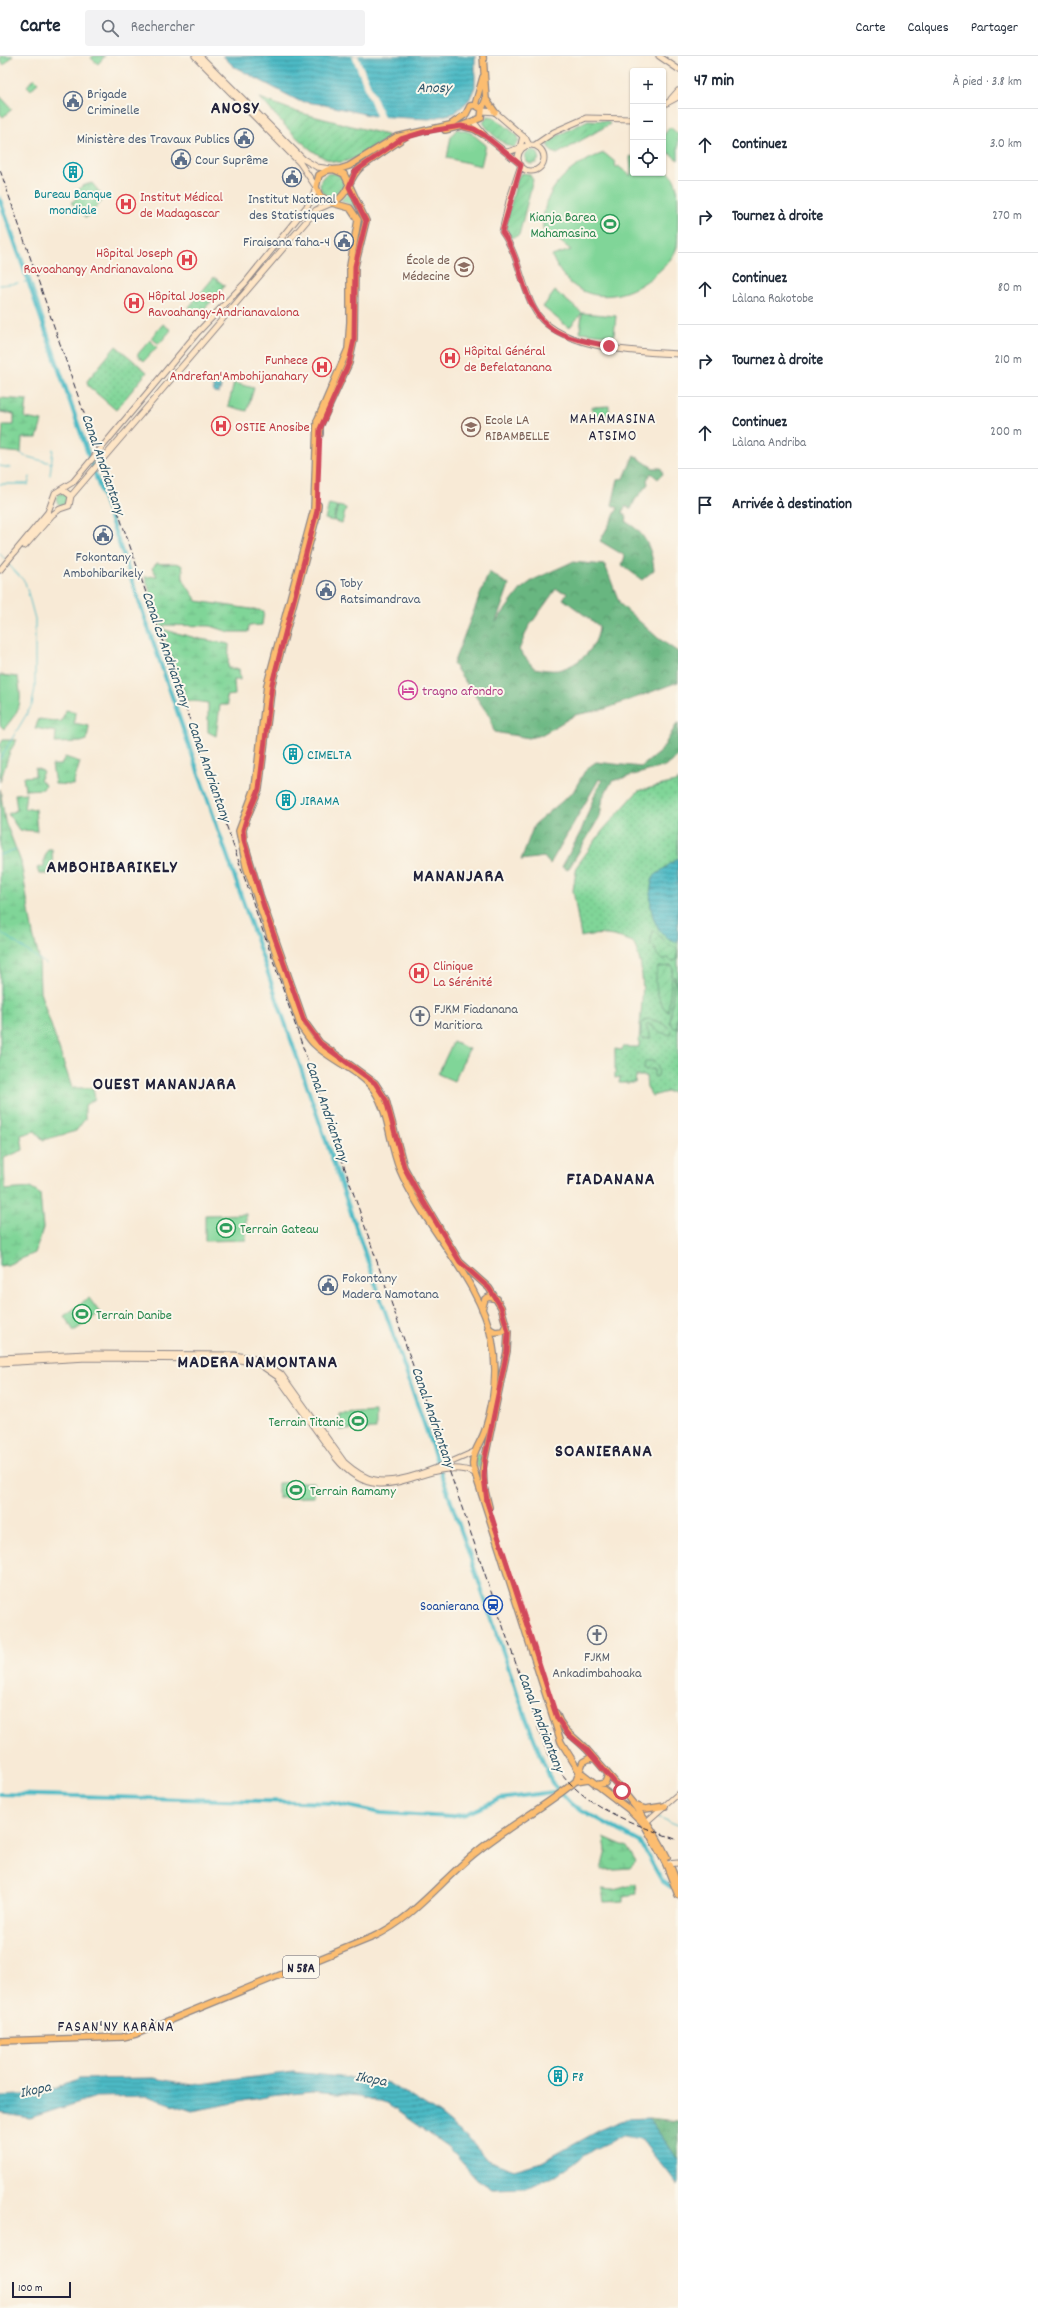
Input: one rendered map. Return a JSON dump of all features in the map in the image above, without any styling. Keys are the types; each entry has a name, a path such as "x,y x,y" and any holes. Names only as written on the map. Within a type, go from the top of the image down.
{"main road":[{"path":"483,56 483,77 486,99 495,112"},
{"path":"483,77 475,104 470,106 466,114 450,125 396,137 349,166 328,170 319,175 316,187 320,196 332,203 350,208 358,220 350,266 350,322 348,349 318,421 314,509 267,685 257,777 239,825 239,835 246,866 301,1027 314,1044 373,1088 382,1105 400,1169 410,1191 482,1309 488,1328 495,1366 494,1384 485,1431 474,1452 472,1461 559,1736 568,1756 579,1771 596,1786 624,1805 646,1823"},
{"path":"332,203 345,194 355,172 401,139 424,132 461,126 481,118 486,99"},
{"path":"475,104 482,110"},
{"path":"466,114 474,121"},
{"path":"461,126 474,129 484,135"},
{"path":"334,170 344,174 366,221 355,266 354,340 349,363 320,429 317,511 272,684 259,789 243,830 244,840 260,896 304,1021 320,1043 375,1083 386,1100 404,1167 416,1189 460,1262 489,1288 497,1299 506,1325 507,1351 483,1468 487,1502 557,1718 568,1734 586,1749 636,1806 668,1863 678,1885"},
{"path":"482,1309 485,1299 489,1297 497,1299"},
{"path":"488,1328 498,1332 503,1331 506,1325"},
{"path":"474,1452 481,1452 485,1458"},
{"path":"475,1474 483,1468"},
{"path":"588,1779 576,1781 579,1771 586,1760 592,1758 595,1760"},
{"path":"596,1786 605,1783 608,1775"},
{"name":"N 58A","path":"0,2041 123,2037 136,2034 373,1937 404,1920 473,1854 576,1781"},
{"path":"636,1806 645,1809 665,1806"},
{"path":"668,1863 678,1895"},
{"path":"675,1878 678,1870"}],"street":[{"path":"0,575 5,566 48,512 53,503 55,493 63,490 73,482 198,332 230,300 309,206 316,187 300,163 195,56"},
{"path":"200,56 303,159 317,167 334,170"},
{"path":"659,56 678,69"},
{"path":"666,103 678,91"},
{"path":"666,103 678,97"},
{"path":"482,110 495,112 522,136 529,145"},
{"path":"630,120 586,118 554,132 536,145 529,145 520,151 520,164 502,229 510,243 532,305 541,320 548,327 571,339 634,351 678,354"},
{"path":"474,121 484,135 526,170 533,171 542,165 544,153 536,145"},
{"path":"505,152 510,153 520,148 522,136"},
{"path":"5,566 60,509 69,506 71,496 316,210 332,203"},
{"path":"63,490 71,496"},
{"path":"53,503 60,509"},
{"path":"0,1358 88,1354 235,1355 252,1357 267,1363 282,1374 340,1456 356,1472 373,1480 383,1481 432,1472"},
{"path":"0,1363 87,1358 235,1359 251,1362 273,1371 283,1382 336,1458 352,1474 367,1482 382,1484 432,1472 444,1468 474,1452"},
{"path":"444,1468 462,1468 475,1474"},
{"path":"646,1823 678,1794"},
{"path":"668,1863 678,1863"}],"green space":[{"path":"1,56 13,56 4,65 0,61"},
{"path":"93,56 105,56 98,64 91,58"},
{"path":"34,78 38,82 31,90 27,86"},
{"path":"0,96 12,109 3,117 0,114"},
{"path":"260,98 297,112 387,135 387,139 366,152 349,160 343,162 332,161 310,149 298,139"},
{"path":"488,116 494,117 518,136 519,142 514,147 506,145 487,128 483,121"},
{"path":"588,120 608,121 610,124 557,154 549,149 549,140"},
{"path":"670,127 678,134 678,160 666,150 666,132"},
{"path":"457,129 470,132 486,145 481,166 447,158 451,136"},
{"path":"529,150 535,150 539,154 539,160 535,164 529,164 525,160 525,154"},
{"name":"Kianja Barea Mahamasina","path":"604,153 615,162 616,168 618,166 630,176 666,176 666,169 672,176 677,190 678,238 676,251 660,270 643,284 628,291 613,295 598,295 584,292 572,284 561,272 552,256 571,250 557,239 559,236 553,236 543,230 546,203 552,191 559,181 568,173 591,158"},
{"path":"332,173 337,174 343,180 343,190 337,196 332,197 327,196 321,190 320,185 321,180 327,174"},
{"path":"522,173 529,174 533,180 519,235 511,238 505,227 518,177"},
{"path":"92,183 102,195 102,201 86,218 71,203 77,197 79,189"},
{"path":"349,192 357,206 355,208 341,200"},
{"path":"214,277 225,286 198,316 189,307"},
{"path":"555,291 582,313 569,328 543,307"},
{"path":"582,313 616,316 614,336 580,332"},
{"path":"163,324 171,330 159,344 151,338"},
{"path":"150,340 157,347 144,361 137,355"},
{"path":"116,346 147,372 116,410 88,386 87,381"},
{"path":"234,383 254,388 247,411 228,406"},
{"path":"0,398 27,400 25,418 42,421 37,438 22,438 21,453 1,451 3,425 14,425 14,414 0,412"},
{"path":"609,406 609,415 593,415 592,407"},
{"path":"634,455 653,468 661,468 663,474 658,479 651,473 647,480 648,484 635,500 631,509 626,506 622,512 627,518 626,522 633,526 643,536 649,548 654,570 642,580 622,565 625,556 600,541 618,508 612,505 618,479 624,478"},
{"path":"60,493 64,493 68,499 64,505 60,505 56,501 56,497"},
{"path":"329,504 337,506 333,521 325,519"},
{"path":"338,506 346,508 342,523 334,521"},
{"path":"572,562 605,565 620,604 658,638 678,652 678,682 605,709 575,715 541,735 529,738 494,732 490,717 453,664 489,572 509,585 496,622 521,589 533,580","holes":["556,589 567,593 563,599 599,626 595,641 586,654 574,664 566,668 558,670 534,668 519,650 528,628"]},
{"path":"157,563 177,563 181,565 183,568 184,581 197,601 264,611 262,625 249,626 248,632 229,632 211,626 163,625 165,630 200,639 229,644 228,668 239,669 240,680 234,680 235,695 226,696 228,705 220,705 216,736 208,732 208,703 186,700 145,577 157,576 152,568"},
{"path":"0,675 18,677 20,693 20,700 17,710 4,729 0,725"},
{"path":"66,710 75,712 74,723 89,726 87,740 81,742 55,743 56,732 35,728 39,719 61,722"},
{"path":"678,722 678,756 666,766 612,781 603,797 600,816 568,870 562,867 581,831 597,789 602,781 599,779 550,864 544,857 521,860 534,825 573,792 586,769 596,762 641,767 661,751"},
{"path":"3,740 17,740 10,751 0,782 0,745"},
{"path":"65,757 80,762 73,785 55,784 52,765 61,765"},
{"path":"35,768 43,771 40,779 45,785 43,789 25,790 23,777 35,776"},
{"path":"678,780 678,1092 667,1092 652,1096 647,1088 646,1076 636,1076 635,1083 619,1083 620,1077 615,1078 615,1049 622,1050 623,1047 639,1047 642,981 638,955 633,942 613,936 588,935 581,937 573,890 577,866 603,830 638,791"},
{"path":"0,789 5,821 21,862 33,935 39,958 40,992 72,1088 93,1088 95,1099 85,1105 85,1119 76,1131 43,1140 35,1131 21,1135 23,1150 4,1158 5,1190 30,1188 40,1194 43,1228 35,1253 7,1265 0,1266"},
{"path":"26,793 24,809 35,809 37,831 19,830 8,814 17,810 15,794"},
{"path":"48,849 52,849 53,870 51,874 39,874 37,868 44,866 44,859"},
{"path":"653,931 655,931 667,944 678,949 676,960 671,961 668,958 662,960 657,955 654,946 650,945"},
{"path":"672,966 668,1012 661,1003 657,991 656,978 658,967"},
{"path":"675,976 678,994 677,1028 674,1028 670,1022"},
{"path":"646,1019 664,1024 672,1031 671,1035 659,1032 648,1023 646,1026 651,1038 643,1039 641,1037 641,1025"},
{"path":"453,1042 469,1049 454,1081 438,1074"},
{"path":"645,1061 653,1061 656,1064 659,1070 657,1077 654,1076 654,1069 644,1070"},
{"name":"Terrain Gateau","path":"246,1214 246,1240 205,1241 205,1215"},
{"name":"Terrain Danibe","path":"89,1298 100,1313 74,1331 64,1316"},
{"name":"Terrain Titanic","path":"376,1412 376,1429 340,1430 339,1414"},
{"path":"479,1454 482,1458 479,1468 476,1467 475,1457"},
{"name":"Terrain Ramamy","path":"314,1482 314,1497 278,1498 278,1483"},
{"path":"604,1837 627,1847 636,1862 630,1868 601,1870 606,1850"},
{"path":"636,1884 637,1894 624,1896 624,1901 604,1902 602,1889 614,1890"},
{"path":"648,2118 678,2121 678,2159"}],"water":[{"name":"Anosy","path":"223,56 475,56 475,87 469,100 455,113 429,119 374,116 299,101 233,66"},
{"path":"214,380 221,387 219,393 214,392 212,382"},
{"path":"678,858 678,942 661,932 656,925 650,896 653,877"},
{"path":"293,2072 388,2082 440,2115 469,2139 487,2160 514,2170 542,2162 600,2130 626,2119 648,2118 678,2159 678,2186 640,2138 624,2135 594,2149 553,2177 525,2188 492,2189 477,2179 448,2147 387,2104 360,2096 311,2092 271,2096 192,2111 148,2096 95,2097 30,2118 0,2113 0,2096 42,2094 79,2079 154,2078 192,2085"}],"pier":[{"path":"352,56 358,56 385,119 377,118"}],"waterway":[{"name":"Canal c3 Andriantany","path":"0,196 31,281 91,458"},
{"name":"Canal c3 Andriantany","path":"0,200 527,1721 552,1783 571,1804 640,1842 662,1881 671,1887"},
{"name":"Canal c3 Andriantany","path":"24,282 31,281"},
{"path":"0,285 18,283"},
{"path":"50,475 53,449"},
{"path":"21,453 24,456 51,463"},
{"path":"0,466 11,468"},
{"name":"Canal c3 Andriantany","path":"95,471 314,1108"},
{"path":"28,485 30,477"},
{"path":"0,484 27,484"},
{"name":"Canal Andriantany","path":"0,554 5,559"},
{"name":"Canal Andriantany","path":"0,759 32,705 35,688 35,619 25,582 8,564"},
{"path":"0,855 16,849"},
{"path":"0,932 46,964"},
{"path":"0,1794 333,1803 381,1813 450,1817 466,1814 500,1799 560,1791"},
{"path":"658,1817 678,1825"}],"railway":[{"path":"0,170 544,1745 555,1765 569,1782 600,1807 637,1825 678,1840"}],"place":[{"name":"Brigade Criminelle","path":"73,101"},
{"name":"Ministère des Travaux Publics","path":"244,138"},
{"name":"Cour Suprême","path":"181,159"},
{"name":"Bureau Banque mondiale","path":"73,172"},
{"name":"Institut National des Statistiques","path":"292,177"},
{"name":"Institut Médical de Madagascar","path":"126,204"},
{"name":"Kianja Barea Mahamasina","path":"610,224"},
{"name":"Firaisana faha-4","path":"344,241"},
{"name":"Hôpital Joseph Ravoahangy Andrianavalona","path":"187,260"},
{"name":"École de Médecine","path":"464,267"},
{"name":"Hôpital Joseph Ravoahangy-Andrianavalona","path":"134,303"},
{"name":"Hôpital Général de Befelatanana","path":"450,358"},
{"name":"Funhece Andrefan'Ambohijanahary","path":"322,367"},
{"name":"OSTIE Anosibe","path":"221,426"},
{"name":"Ecole LA RIBAMBELLE","path":"471,427"},
{"name":"Fokontany Ambohibarikely","path":"103,535"},
{"name":"Toby Ratsimandrava","path":"326,590"},
{"name":"tragno afondro","path":"408,690"},
{"name":"CIMELTA","path":"293,754"},
{"name":"JIRAMA","path":"286,800"},
{"name":"Clinique La Sérénité","path":"419,973"},
{"name":"FJKM Fiadanana Maritiora","path":"420,1016"},
{"name":"Terrain Gateau","path":"226,1228"},
{"name":"Fokontany Madera Namotana","path":"328,1285"},
{"name":"Terrain Danibe","path":"82,1314"},
{"name":"Terrain Titanic","path":"358,1421"},
{"name":"Terrain Ramamy","path":"296,1490"},
{"name":"Soanierana","path":"493,1605"},
{"name":"FJKM Ankadimbahoaka","path":"597,1635"},
{"name":"F8","path":"558,2076"}],"district":[{"name":"ANOSY","path":"235,107"},
{"name":"MAHAMASINA ATSIMO","path":"613,426"},
{"name":"AMBOHIBARIKELY","path":"112,866"},
{"name":"MANANJARA","path":"459,875"},
{"name":"OUEST MANANJARA","path":"165,1083"},
{"name":"FIADANANA","path":"611,1178"},
{"name":"MADERA NAMONTANA","path":"258,1361"},
{"name":"SOANIERANA","path":"604,1450"},
{"name":"FASAN'NY KARÀNA","path":"116,2026"}],"route":[{"path":"609,346 571,339 548,327 534,310 510,243 502,232 517,172 521,165 484,135 474,129 461,126 453,129 410,135 401,139 355,172 349,187 365,216 366,221 355,266 354,340 349,363 320,426 318,507 316,519 272,684 259,789 243,830 246,848 260,896 304,1021 320,1043 375,1083 386,1100 404,1167 416,1189 460,1262 468,1271 489,1288 501,1307 506,1321 508,1342 483,1468 484,1487 487,1502 557,1718 568,1734 586,1749 622,1791"}],"water label":[{"name":"Ikopa","path":"371,2078"},
{"name":"Ikopa","path":"35,2089"}]}
